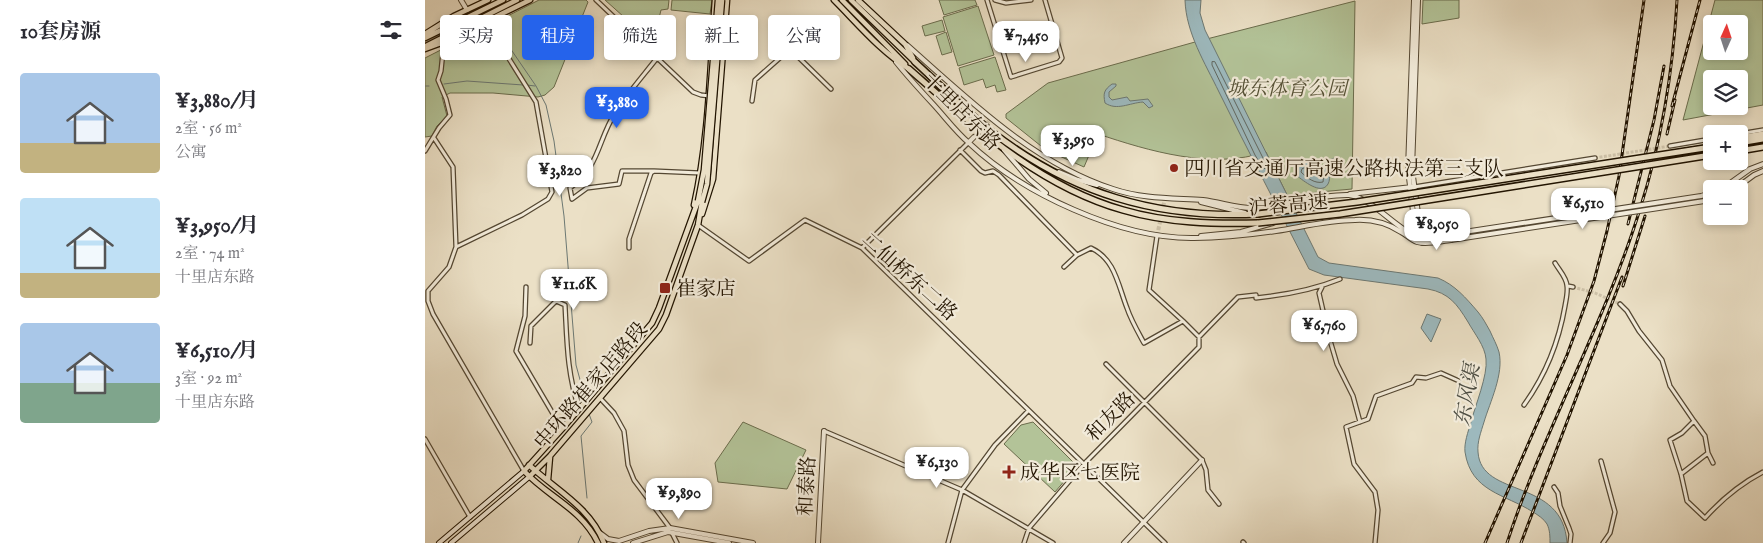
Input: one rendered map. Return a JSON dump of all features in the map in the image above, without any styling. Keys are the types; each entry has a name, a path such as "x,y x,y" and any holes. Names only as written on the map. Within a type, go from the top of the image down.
{"highway":[{"name":"沪蓉高速","path":"915,62 990,130 1027,157 1069,181 1091,191 1127,202 1187,213 1255,214 1357,202 1703,148"},
{"name":"沪蓉高速","path":"909,68 969,122 1027,165 1082,195 1122,210 1186,222 1258,226 1280,220 1340,214 1703,156"},
{"path":"1748,135 1763,134"},
{"path":"1748,142 1763,139"},
{"path":"1748,149 1763,148"}],"main road":[{"path":"425,34 488,0"},
{"path":"425,38 503,0"},
{"path":"425,48 517,0"},
{"path":"500,15 530,0"},
{"path":"700,202 717,0"},
{"name":"中环路崔家店路段","path":"688,230 700,173 717,0"},
{"path":"700,202 707,184 723,0"},
{"name":"中环路崔家店路段","path":"529,477 551,456 594,406 659,329 667,315 713,179 727,0"},
{"path":"834,0 895,60 909,68"},
{"path":"842,0 909,68"},
{"path":"851,0 915,62"},
{"path":"858,0 905,44 915,62"},
{"path":"425,48 440,43"},
{"name":"中环路崔家店路段","path":"698,225 700,202"},
{"name":"中环路崔家店路段","path":"524,471 652,323 700,202"},
{"path":"548,480 551,456"},
{"path":"529,465 582,510 600,533 605,543"},
{"path":"524,471 529,477 574,511 587,525 598,543"}],"street":[{"path":"461,0 467,10"},
{"path":"596,0 612,15"},
{"path":"987,0 1011,77 1059,62 1062,58 1045,0"},
{"path":"995,0 1006,3 1031,0"},
{"path":"1414,0 1408,169 1419,242 1451,240 1703,201"},
{"path":"1412,187 1418,0"},
{"name":"十里店东路","path":"905,44 990,120 1059,166 1114,189 1141,196 1205,200 1254,208 1344,195 1353,196 1363,200 1419,236"},
{"path":"752,101 755,80 790,49 831,89"},
{"path":"425,151 439,128 450,115 438,80 442,60"},
{"path":"456,247 493,230 551,197 552,188 538,108 529,89 510,60"},
{"path":"655,60 615,113 591,168 570,188 572,199 587,188 619,184 622,171 700,173"},
{"path":"659,60 693,92 708,96 719,96"},
{"name":"十里店东路","path":"895,60 910,81 968,143 1009,174 1096,219 1157,236 1174,238 1235,236 1353,220 1378,222 1390,226 1419,242"},
{"path":"1748,134 1763,130"},
{"path":"862,248 974,136"},
{"path":"434,138 453,166 456,247 449,267 428,291 428,301 433,314 524,471 439,543"},
{"path":"1670,146 1703,140"},
{"path":"1002,148 1029,179 1058,201"},
{"path":"960,150 982,172 993,172 999,175 1077,255"},
{"path":"1027,157 1078,180 1114,189"},
{"path":"1344,195 1412,187 1595,158"},
{"path":"1735,180 1750,169 1763,164"},
{"path":"629,248 629,238 648,179 654,171"},
{"path":"1747,180 1763,171"},
{"path":"1419,236 1451,234 1703,195"},
{"path":"1181,199 1255,214"},
{"name":"二仙桥东二路","path":"698,225 749,261 805,220 862,248 1165,543"},
{"path":"1174,238 1241,232 1258,226"},
{"path":"1157,236 1149,290 1199,337"},
{"path":"1065,267 1077,255 1089,249 1093,249 1112,267 1127,310 1144,343 1183,321"},
{"path":"1524,405 1547,366 1561,324 1567,286 1563,275 1555,263"},
{"name":"和友路","path":"1024,543 1029,528 1084,464 1199,347 1199,337 1238,297 1256,296 1256,298 1289,295 1303,289 1322,286 1340,279"},
{"path":"1322,286 1319,293 1329,338 1337,364 1353,396 1360,422"},
{"path":"1567,286 1573,287"},
{"path":"526,287 525,316 516,351 562,429"},
{"path":"530,343 531,326 556,301 565,304 566,342 571,384 580,408"},
{"path":"1620,304 1627,310 1639,331 1662,360 1670,386 1705,436 1707,453 1713,464"},
{"path":"1106,364 1203,460 1208,490 1219,504"},
{"path":"1375,543 1377,510 1375,492 1354,464 1346,427 1368,419 1376,396 1412,383 1416,377 1426,378 1441,373 1459,381"},
{"path":"600,398 614,413 624,431 628,465 634,480 671,530 677,543"},
{"path":"948,543 962,490 995,446 1028,411"},
{"path":"1694,421 1670,440 1687,501 1705,518 1731,492 1763,472"},
{"path":"824,431 962,490 1053,543"},
{"name":"和泰路","path":"818,543 824,431"},
{"path":"425,439 470,516"},
{"path":"1681,474 1707,453"},
{"path":"1124,543 1203,460"},
{"path":"1601,461 1615,512 1610,533 1603,543"},
{"path":"451,543 529,477"},
{"path":"1554,487 1558,493 1560,506 1571,534 1570,543"},
{"path":"600,533 608,539 619,541 649,531 671,530 753,543"},
{"path":"633,543 671,530 729,543"}],"green space":[{"path":"539,0 586,0 588,2 583,15 522,15 522,60 565,60 554,87 545,95 538,97 493,93 450,93 442,97 447,116 437,126 432,136 425,137 425,58 440,50 440,60 512,60 512,15 510,15"},
{"path":"605,0 669,0 668,9 661,10 660,15 622,15"},
{"path":"672,0 712,0 710,14 671,10"},
{"path":"939,0 975,0 977,5 944,15"},
{"path":"1423,0 1459,0 1459,18 1422,24"},
{"path":"1715,0 1763,0 1763,105 1748,108 1748,70 1703,70 1703,115 1710,115 1683,120 1703,45 1703,60 1748,60 1748,15 1711,15"},
{"name":"城东体育公园","path":"1355,1 1352,189 1287,195 1266,152 1245,157 1203,159 1138,147 1098,134 1084,167 1046,150 1006,118 1006,114 1048,83 1195,42"},
{"path":"978,6 994,55 958,66 943,17"},
{"path":"942,20 945,31 925,36 922,26"},
{"path":"946,32 952,52 942,55 936,36"},
{"path":"995,57 1006,90 997,92 995,85 986,88 983,79 964,85 959,68"},
{"path":"743,422 806,450 787,489 718,482 715,463"},
{"path":"1033,422 1077,466 1055,492 1004,444 1021,425"}],"water":[{"path":"1185,0 1201,0 1200,13 1205,30 1318,257 1329,263 1438,278 1460,292 1481,317 1496,344 1500,361 1496,388 1479,441 1478,452 1483,467 1493,477 1538,498 1552,508 1562,522 1567,543 1550,543 1549,529 1543,519 1482,484 1474,476 1468,465 1465,452 1466,441 1483,382 1486,359 1484,349 1479,340 1452,300 1442,293 1428,289 1324,275 1309,269 1202,59 1189,24"},
{"path":"1112,84 1116,84 1116,86 1109,92 1109,97 1112,100 1127,97 1130,101 1148,99 1153,106 1149,108 1143,102 1119,106 1105,103 1105,92"},
{"path":"1336,158 1336,165 1330,174 1329,183 1325,187 1317,188 1297,176 1298,166 1303,162 1308,161 1311,167 1319,168"},
{"path":"1427,314 1441,319 1431,342 1421,328"}],"waterway":[{"path":"512,51 536,86 546,105 554,141 564,216 576,365 585,398"},
{"path":"444,84 467,81 523,85"},
{"path":"527,85 535,86"},
{"path":"587,498 581,436 592,422 589,414"},
{"path":"578,543 581,536"}],"tunnel":[{"path":"974,137 989,121"},
{"path":"1595,158 1670,146"},
{"path":"1157,236 1165,198"},
{"path":"1573,287 1595,293 1620,304"}],"railway":[{"path":"1485,543 1567,355 1594,281 1619,176 1644,0"},
{"path":"1507,543 1538,459 1610,293 1640,209 1655,157 1665,105 1673,53 1677,0"},
{"path":"1672,106 1700,0"},
{"path":"1628,224 1654,120 1664,66"},
{"path":"1667,134 1675,100"},
{"path":"1623,286 1645,216"},
{"path":"1521,543 1622,277"}],"place":[{"name":"四川省交通厅高速公路执法第三支队","path":"1174,168"},
{"name":"崔家店","path":"665,288"},
{"name":"成华区七医院","path":"1009,472"}],"water label":[{"name":"东风渠","path":"1467,395"}]}
